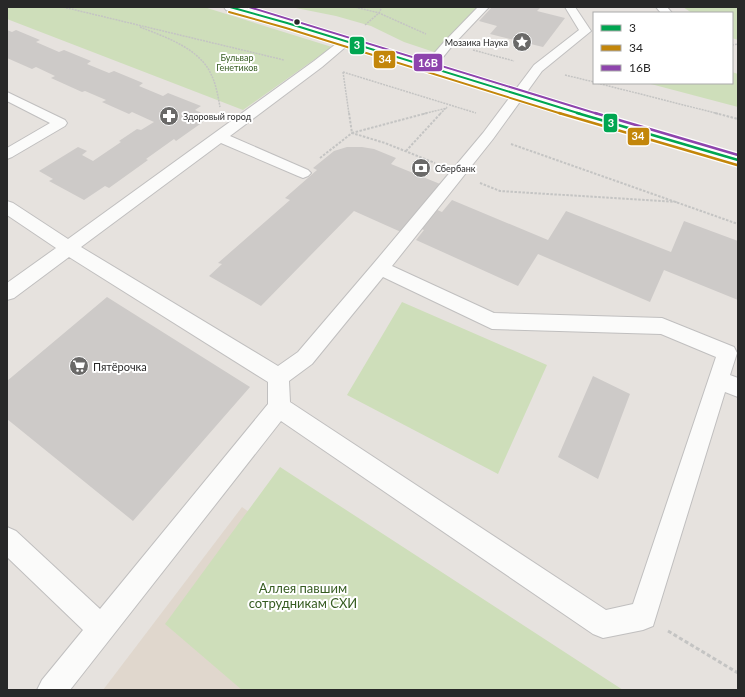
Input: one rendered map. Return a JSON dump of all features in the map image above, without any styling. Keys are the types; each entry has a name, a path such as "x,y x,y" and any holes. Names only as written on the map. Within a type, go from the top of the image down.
{"main road":[{"path":"230,7 427,69 738,160"}],"lane":[{"path":"427,69 448,44 484,7"},
{"path":"278,377 306,358 488,136 538,68 589,31 570,7"},
{"path":"7,292 318,64 345,42"},
{"path":"7,96 60,123 7,154"},
{"path":"218,136 303,173"},
{"path":"7,207 67,247 278,377"},
{"path":"279,407 603,624 643,616 729,384 727,353 662,326 492,321 380,268"},
{"path":"52,690 279,407 278,377"},
{"path":"7,540 102,629"}],"path":[{"path":"63,7 303,64 318,64 499,121"},
{"path":"134,24 192,52 207,66 213,80 222,118 218,136"},
{"path":"343,72 352,133"},
{"path":"602,84 738,119"},
{"path":"406,151 449,105"},
{"path":"303,173 352,133 447,108"},
{"path":"352,133 406,151 500,191 677,202"},
{"path":"488,136 738,224"},
{"path":"643,616 738,673"}],"shaded area":[{"path":"242,507 497,690 103,690"}],"green space":[{"name":"Бульвар Генетиков","path":"7,7 204,7 332,47 243,110 7,19"},
{"path":"291,7 487,7 440,54 404,42 371,26 336,16"},
{"path":"683,7 738,7 738,40 733,38 733,12 690,12"},
{"path":"733,72 738,74 738,107 651,84 733,84"},
{"path":"402,302 547,365 498,474 347,395"},
{"name":"Аллея павшим сотрудникам СХИ","path":"280,467 623,690 242,690 165,624"}],"building":[{"path":"492,7 541,7 537,11 565,18 543,47 490,34 497,26 479,21"},
{"path":"7,30 12,32 16,30 40,40 36,42 59,52 64,50 91,61 87,64 109,73 114,71 143,83 139,86 163,96 168,93 201,106 195,110 210,117 176,141 174,139 109,188 105,186 84,200 49,181 53,179 39,171 78,147 87,151 82,155 93,161 137,129 141,130 154,122 132,112 129,114 102,102 106,100 85,91 82,92 51,78 55,76 36,67 32,69 7,58"},
{"path":"347,147 374,149 396,158 391,164 445,186 428,206 442,212 452,200 548,240 566,211 671,252 684,221 738,241 738,300 664,270 650,302 538,254 518,286 416,240 424,230 409,223 401,232 354,211 261,306 209,276 222,264 218,263 290,200 285,198 317,170 313,168 334,151"},
{"path":"107,297 250,387 133,521 7,419 7,381"},
{"path":"593,376 630,394 598,479 558,457"}],"transit line":[{"name":"3","path":"230,7 287,23 518,96 738,160"},
{"name":"16В","path":"249,7 519,91 738,155"},
{"name":"34","path":"229,12 286,28 517,101 737,165"}],"place":[{"name":"Мозаика Наука","path":"522,42"},
{"name":"Здоровый город","path":"169,116"},
{"name":"Сбербанк","path":"421,168"},
{"name":"Пятёрочка","path":"79,366"}]}
